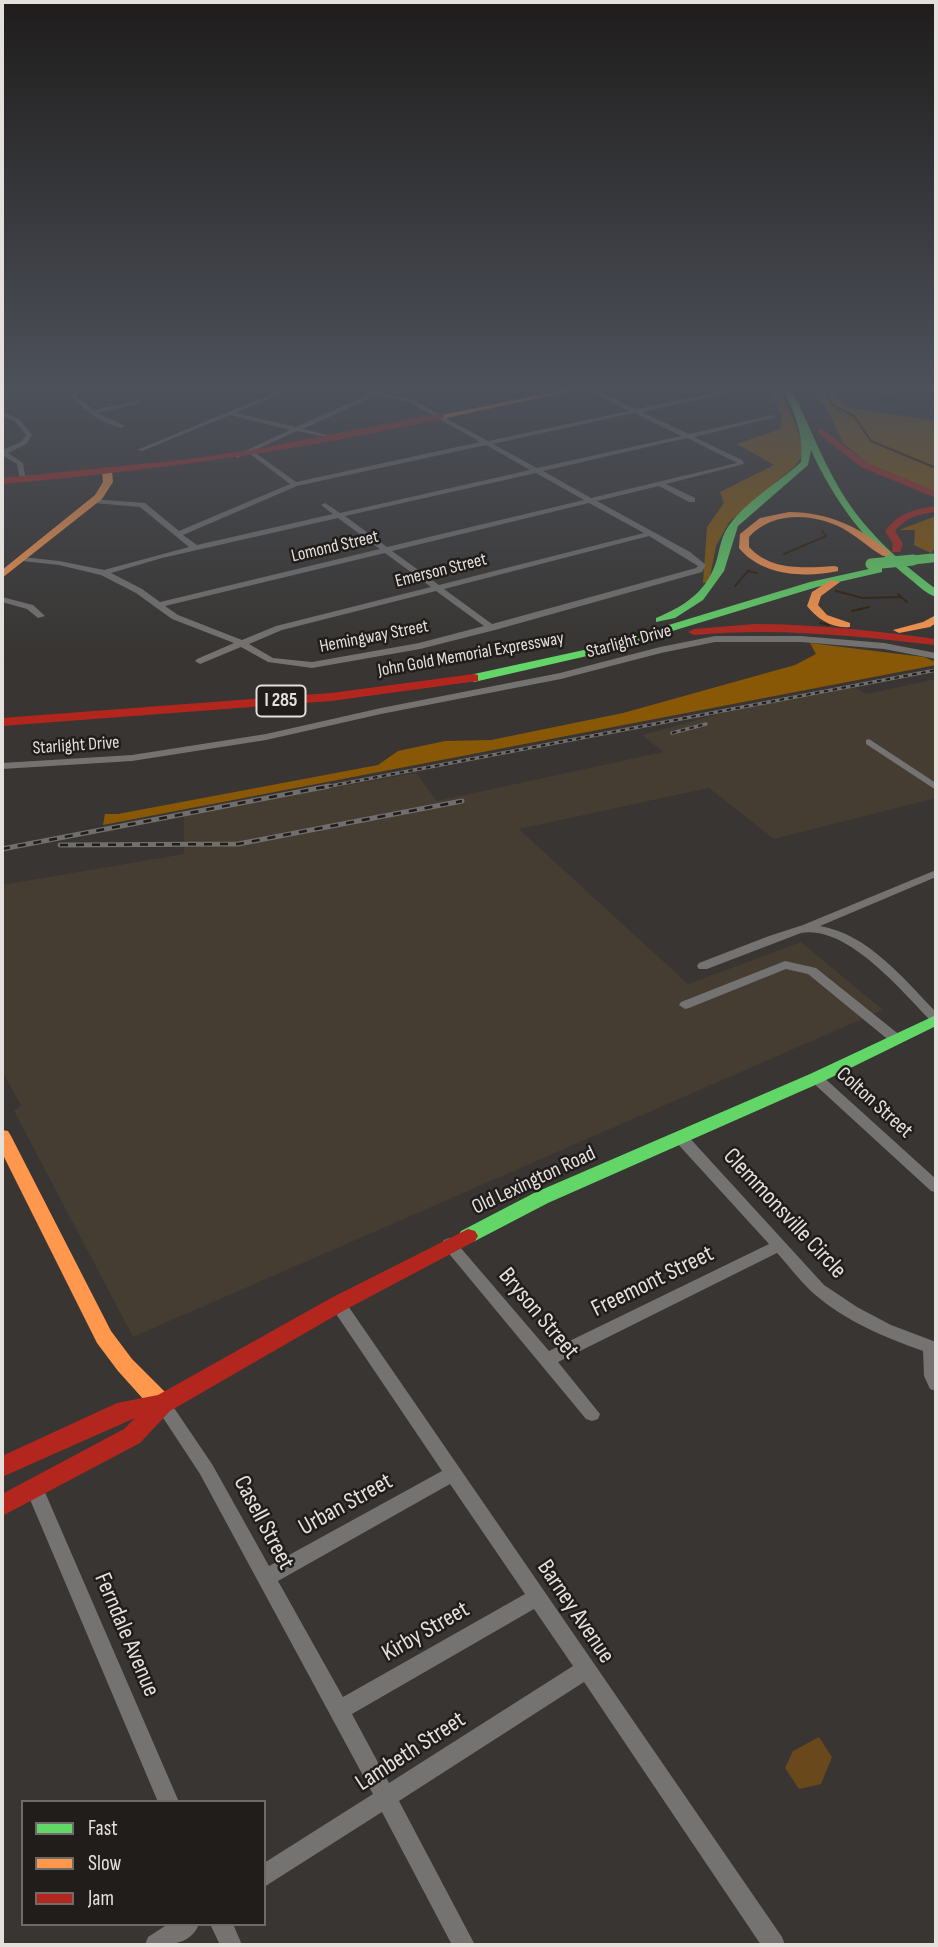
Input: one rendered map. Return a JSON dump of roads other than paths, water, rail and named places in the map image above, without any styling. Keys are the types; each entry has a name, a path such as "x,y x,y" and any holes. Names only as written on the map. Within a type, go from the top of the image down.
{"main road":[{"path":"2,481 45,477"},
{"path":"2,575 94,501 108,482 108,477"},
{"path":"623,634 680,613 704,596 718,578 725,542 733,526 789,477"},
{"path":"831,477 840,496 859,523 891,552"},
{"path":"844,477 859,507 891,552"},
{"path":"892,477 936,495"},
{"path":"891,552 898,544 891,535 890,528 897,519 914,512 936,509"},
{"path":"867,568 807,570 775,566 750,555 744,548 744,537 750,528 765,520 789,516 811,517 847,526 874,549 891,552 932,569"},
{"path":"867,568 822,589 813,598 813,608 838,623 867,629 911,629 926,625 936,618"},
{"name":"John Gold Memorial Expressway","path":"2,722 355,695 472,678 559,661 664,632 867,568"},
{"name":"John Gold Memorial Expressway","path":"2,714 250,696 403,680 535,657 623,634 795,582 867,568 932,569"},
{"path":"932,569 936,594"},
{"path":"932,569 921,589 936,605"},
{"path":"559,661 707,630 809,630 936,642"},
{"name":"Old Lexington Road","path":"2,1506 132,1436 162,1404 449,1244 541,1198 816,1078 936,1020"},
{"name":"Casell Street","path":"2,1136 104,1336 125,1365 162,1404"},
{"name":"Old Lexington Road","path":"2,1469 124,1410 162,1404"}],"street":[{"path":"283,477 295,484"},
{"path":"178,534 295,484 328,477"},
{"path":"104,573 195,548 509,477"},
{"path":"545,477 649,534"},
{"name":"Lomond Street","path":"158,605 693,477"},
{"path":"662,485 692,500"},
{"path":"94,501 142,505 195,548"},
{"path":"325,505 492,628"},
{"name":"Hemingway Street","path":"22,559 59,563 104,573 139,592 175,617 241,643 271,660 312,665 374,656 492,628 699,570 702,565 649,534"},
{"name":"Emerson Street","path":"241,643 279,628 649,534"},
{"path":"2,600 30,607 41,615"},
{"name":"Starlight Drive","path":"2,766 132,758 250,740 390,709 561,676 680,645 715,639 801,639 884,646 936,656"},
{"path":"200,662 241,643"},
{"path":"869,741 936,787"},
{"path":"703,966 806,928 936,873"},
{"path":"806,928 834,933 859,948 936,1020"},
{"path":"685,1005 785,965 811,971 896,1039"},
{"name":"Colton Street","path":"816,1078 936,1186"},
{"name":"Clemmonsville Circle","path":"681,1138 819,1289 851,1312 885,1330 934,1348"},
{"name":"Bryson Street","path":"449,1244 592,1415"},
{"name":"Freemont Street","path":"547,1360 780,1245"},
{"name":"Barney Avenue","path":"338,1304 584,1670 774,1945"},
{"path":"934,1348 932,1376 936,1384"},
{"name":"Casell Street","path":"162,1404 206,1469 464,1945"},
{"name":"Urban Street","path":"265,1578 452,1474"},
{"name":"Ferndale Avenue","path":"35,1490 168,1800"},
{"name":"Kirby Street","path":"339,1710 537,1597"},
{"name":"Lambeth Street","path":"266,1875 584,1670"},
{"path":"156,1945 185,1926"},
{"path":"222,1926 231,1945"}],"waterway":[{"path":"784,554 826,536 822,531"},
{"path":"735,586 748,571"},
{"path":"748,571 757,573"},
{"path":"836,591 863,598 901,597"},
{"path":"898,594 907,602"},
{"path":"852,611 869,607"},
{"path":"820,623 829,625"}],"railway":[{"path":"320,788 936,670"},
{"path":"672,733 706,724"},
{"path":"2,849 329,786"},
{"path":"60,845 238,844 462,801"}]}
